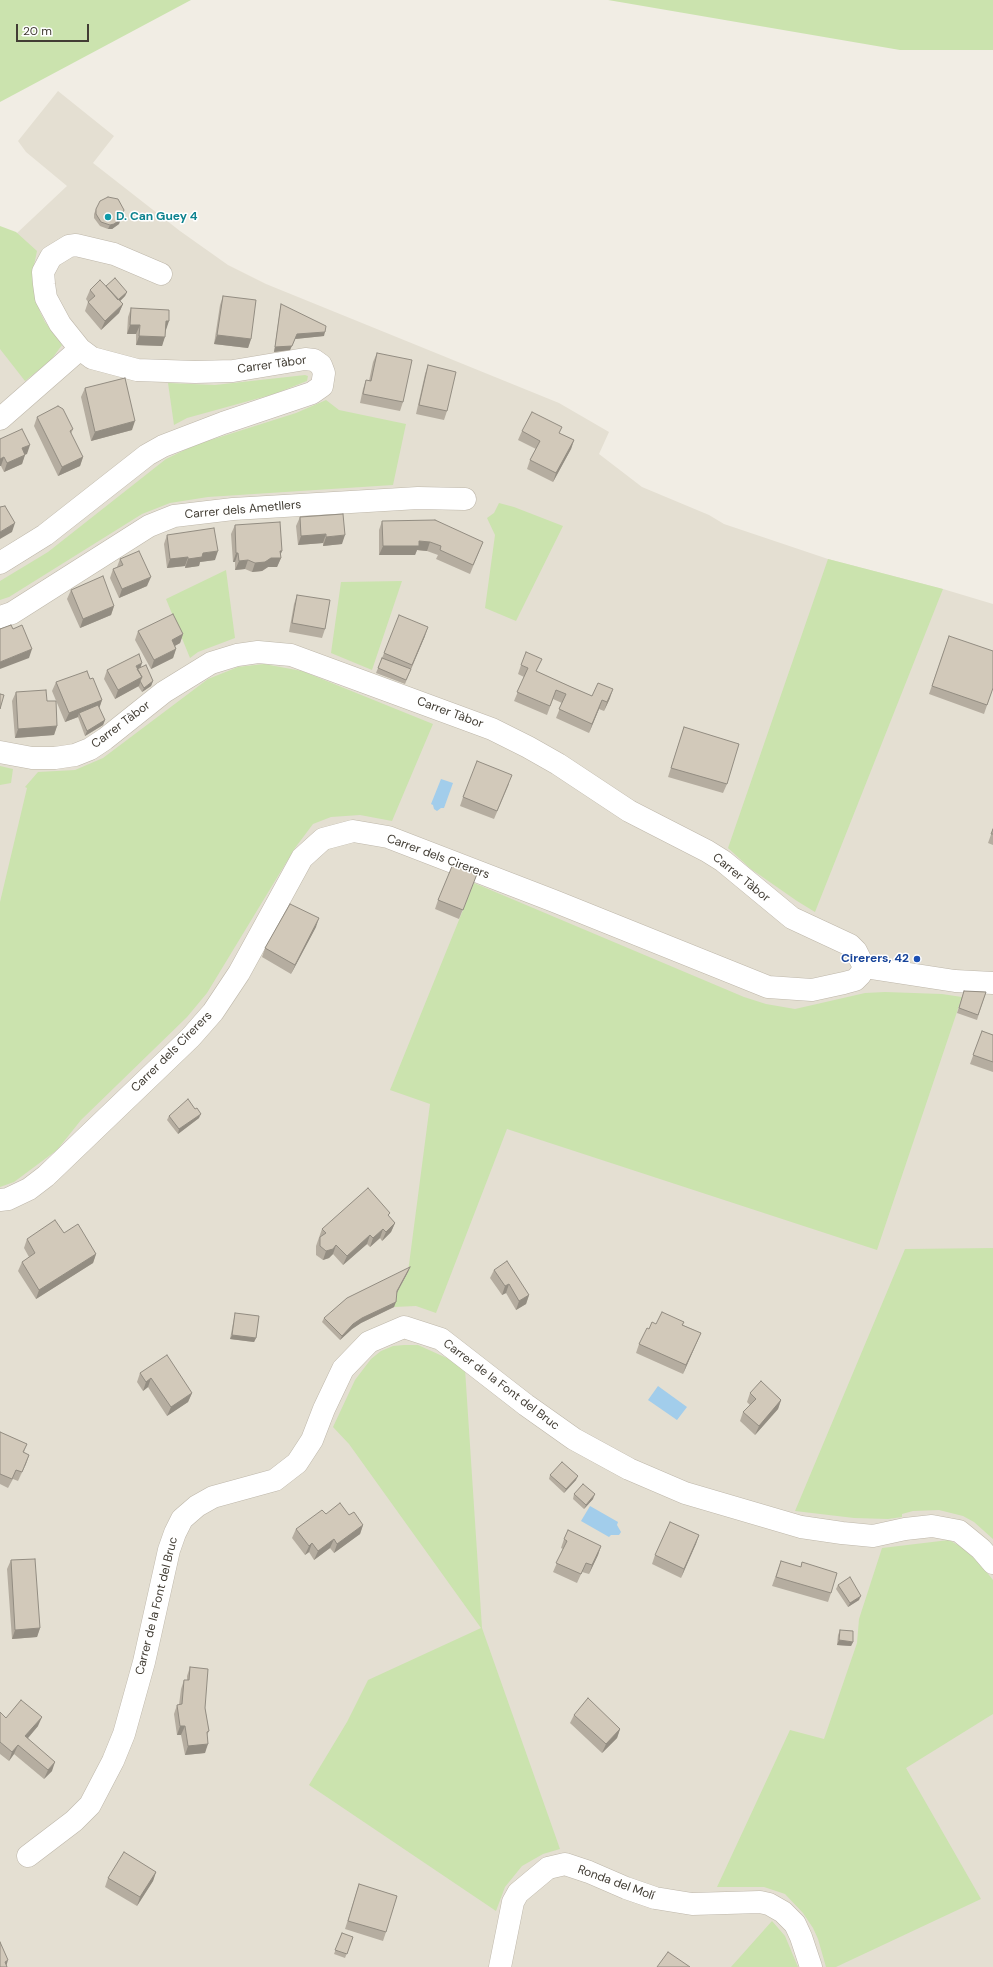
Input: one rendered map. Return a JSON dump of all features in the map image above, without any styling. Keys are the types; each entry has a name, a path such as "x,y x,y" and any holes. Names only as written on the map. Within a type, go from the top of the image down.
{"street":[{"name":"Carrer Tàbor","path":"0,563 51,531 146,455 163,446 217,425 312,392 322,386 324,373 321,365 314,360 305,359 233,371 167,372 137,370 92,358 80,349 60,324 46,298 43,272 51,256 69,246 76,245 114,254 161,274"},
{"path":"0,419 80,349"},
{"name":"Carrer dels Ametllers","path":"0,617 12,613 149,526 174,516 248,508 418,498 465,498"},
{"name":"Carrer Tàbor","path":"0,752 32,758 56,758 75,755 90,749 105,739 164,692 211,663 237,655 258,652 291,655 485,726 528,747 558,764 629,811 707,851 723,861 792,918 850,944 856,951 864,967"},
{"name":"Carrer dels Cirerers","path":"0,1200 8,1199 29,1189 46,1176 195,1032 213,1012 239,973 302,858 323,839 353,831 388,837 554,901 768,987 812,990 855,980 864,967"},
{"path":"864,967 955,981 993,983"},
{"name":"Carrer de la Font del Bruc","path":"28,1856 74,1821 90,1805 113,1761 124,1734 144,1662 169,1550 182,1519 197,1506 213,1497 275,1480 297,1463 312,1440 324,1409 343,1369 369,1342 404,1327 441,1339 526,1405 574,1439 629,1469 685,1494 801,1527 842,1533 873,1536 905,1529 932,1526 959,1531 981,1549 993,1563"},
{"name":"Ronda del Molí","path":"500,1967 512,1902 518,1893 548,1868 565,1864 590,1872 626,1888 655,1898 692,1904 760,1902 769,1904 783,1912 795,1924 811,1967"}],"shaded area":[{"path":"58,91 114,136 93,163 180,231 228,265 266,284 559,403 609,432 599,454 642,487 709,515 724,524 828,559 943,589 993,604 993,1967 0,1967 0,249 67,186 26,152 18,141"}],"green space":[{"path":"0,0 191,0 0,102"},
{"path":"608,0 993,0 993,50 900,50"},
{"path":"0,226 16,232 37,251 33,270 34,289 40,312 45,322 62,345 51,360 25,381 0,349"},
{"path":"305,375 308,376 307,381 274,394 187,418 174,425 168,383 215,385"},
{"path":"326,400 339,410 406,424 393,485 208,497 170,503 142,514 9,597 0,600 0,581 48,552 166,459 195,445 296,413"},
{"path":"499,503 514,507 563,526 516,621 485,608 495,535 487,518 494,513"},
{"path":"828,559 943,589 815,912 751,869 728,848"},
{"path":"226,570 235,638 198,652 190,658 166,599"},
{"path":"402,581 372,670 331,653 341,582"},
{"path":"264,664 302,671 433,724 392,821 360,815 331,817 313,824 295,848 207,993 187,1017 81,1120 57,1150 14,1182 0,1187 0,902 27,788 25,787 38,772 75,770 103,758 208,679 238,667"},
{"path":"0,766 13,769 11,783 0,785"},
{"path":"474,883 744,997 766,1004 795,1009 865,993 885,992 942,994 962,997 877,1250 507,1129 436,1313 416,1306 394,1307 395,1296 408,1272 430,1104 390,1090"},
{"path":"993,1248 993,1539 974,1522 963,1516 939,1510 913,1511 902,1514 902,1517 888,1519 854,1518 795,1511 905,1249"},
{"path":"418,1345 449,1359 465,1369 482,1628 560,1849 543,1854 522,1866 505,1887 496,1911 309,1785 347,1722 368,1680 481,1628 349,1444 333,1427 355,1380 371,1359 381,1351 393,1346"},
{"path":"949,1540 963,1548 981,1565 993,1580 993,1714 906,1768 981,1899 836,1967 826,1967 818,1939 813,1928 803,1913 785,1894 764,1887 717,1887 790,1730 824,1739 857,1643 859,1619 882,1548"},
{"path":"772,1921 785,1936 798,1967 731,1967"}],"water":[{"path":"441,779 453,783 444,808 437,811 431,804"},
{"path":"658,1386 687,1407 677,1420 648,1400"},
{"path":"590,1506 618,1522 617,1525 621,1532 619,1535 611,1535 609,1537 581,1521"}],"building":[{"name":"D. Can Guey 4","path":"108,197 118,199 124,210 121,219 110,225 101,222 96,214 96,209 100,201"},
{"path":"115,278 127,292 118,300 106,286"},
{"path":"100,280 123,304 105,321 88,302 95,296 90,290"},
{"path":"223,296 256,300 251,339 217,335"},
{"path":"281,304 326,326 325,332 297,334 292,346 275,347"},
{"path":"131,308 169,310 169,321 166,321 165,337 139,336 140,325 130,325"},
{"path":"377,353 412,360 403,402 363,394 366,380 371,381"},
{"path":"428,365 456,372 447,411 419,405"},
{"path":"125,378 135,421 95,432 85,388"},
{"path":"58,406 63,409 73,429 70,431 83,457 62,467 37,417"},
{"path":"532,412 562,427 559,433 574,440 556,473 530,460 540,441 522,431"},
{"path":"22,429 30,445 22,448 25,455 7,463 4,457 0,459 0,439"},
{"path":"5,506 15,523 0,532 0,507"},
{"path":"343,514 345,535 326,537 326,534 301,536 300,517"},
{"path":"435,520 483,542 473,565 440,550 441,546 430,542 419,541 419,546 383,546 382,521"},
{"path":"280,522 281,558 271,558 265,562 255,563 248,560 239,561 238,553 236,553 235,525"},
{"path":"214,528 218,551 203,553 202,557 170,559 167,535"},
{"path":"139,551 151,577 122,589 113,569 123,565 120,559"},
{"path":"103,576 114,606 83,619 71,590"},
{"path":"297,595 330,600 325,629 292,623"},
{"path":"173,614 183,634 172,640 176,649 154,660 138,631"},
{"path":"399,615 428,627 412,665 384,653"},
{"path":"11,625 13,629 22,625 32,649 0,662 0,629"},
{"path":"949,636 993,651 993,688 987,705 932,686"},
{"path":"526,652 542,659 536,671 592,696 598,683 613,689 607,702 602,700 592,724 559,709 566,694 556,690 550,706 517,692 528,668 521,665"},
{"path":"139,654 142,663 136,666 142,677 118,690 107,670"},
{"path":"382,658 411,669 406,680 378,668"},
{"path":"146,665 153,681 144,688 140,681 142,677 137,669"},
{"path":"87,671 90,679 93,678 102,700 69,713 56,682"},
{"path":"46,690 47,701 56,701 57,726 18,729 16,692"},
{"path":"0,694 4,695 0,709"},
{"path":"98,705 105,720 87,731 79,713"},
{"path":"684,727 739,744 727,784 671,768"},
{"path":"477,761 512,775 497,811 463,797"},
{"path":"453,864 477,874 463,910 438,900"},
{"path":"290,904 319,918 295,965 265,948"},
{"path":"964,991 986,992 978,1015 959,1008"},
{"path":"982,1031 993,1035 993,1062 973,1055"},
{"path":"188,1099 195,1109 197,1108 201,1114 179,1129 169,1116"},
{"path":"368,1188 390,1213 388,1215 395,1223 386,1232 383,1229 373,1238 370,1235 347,1256 336,1245 333,1249 326,1251 320,1246 320,1237 326,1233 322,1229"},
{"path":"55,1220 64,1233 78,1224 96,1254 39,1290 22,1262 35,1253 27,1239"},
{"path":"507,1261 529,1295 519,1301 509,1284 505,1286 494,1270"},
{"path":"410,1267 397,1291 396,1302 362,1318 353,1324 342,1336 324,1318 347,1298"},
{"path":"662,1312 684,1322 682,1325 701,1333 686,1365 639,1344 647,1328 649,1329 652,1322 656,1324"},
{"path":"235,1313 259,1316 256,1338 232,1335"},
{"path":"167,1355 192,1393 171,1407 151,1378 146,1382 140,1373"},
{"path":"761,1381 781,1400 759,1426 743,1412 756,1399 750,1393"},
{"path":"0,1432 27,1444 23,1452 29,1455 22,1472 16,1470 12,1479 0,1474"},
{"path":"562,1462 578,1476 566,1489 550,1475"},
{"path":"583,1484 595,1494 586,1505 574,1494"},
{"path":"340,1503 349,1515 354,1512 363,1525 337,1544 334,1539 318,1551 312,1543 309,1546 296,1529 322,1510 326,1514"},
{"path":"670,1522 699,1535 684,1569 655,1555"},
{"path":"568,1530 601,1546 592,1565 586,1563 581,1574 556,1563 567,1541 564,1539"},
{"path":"35,1559 40,1628 15,1630 11,1560"},
{"path":"781,1561 801,1567 802,1562 837,1573 831,1593 776,1577"},
{"path":"850,1577 861,1596 850,1603 838,1585"},
{"path":"840,1630 853,1631 853,1642 839,1640"},
{"path":"190,1667 208,1669 205,1708 209,1731 207,1732 208,1744 188,1746 185,1726 180,1726 177,1705 182,1704 184,1680 189,1680"},
{"path":"588,1698 620,1729 606,1744 574,1715"},
{"path":"21,1700 42,1717 25,1736 55,1762 48,1770 18,1745 12,1752 0,1742 0,1712 6,1718"},
{"path":"124,1852 156,1872 140,1897 108,1878"},
{"path":"359,1884 397,1896 386,1932 348,1921"},
{"path":"342,1933 353,1937 347,1954 335,1950"},
{"path":"0,1942 8,1960 5,1962 7,1967 0,1967"},
{"path":"668,1952 690,1967 657,1967"}],"place":[{"name":"D. Can Guey 4","path":"108,217"},
{"name":"Cirerers, 42","path":"917,959"}]}
